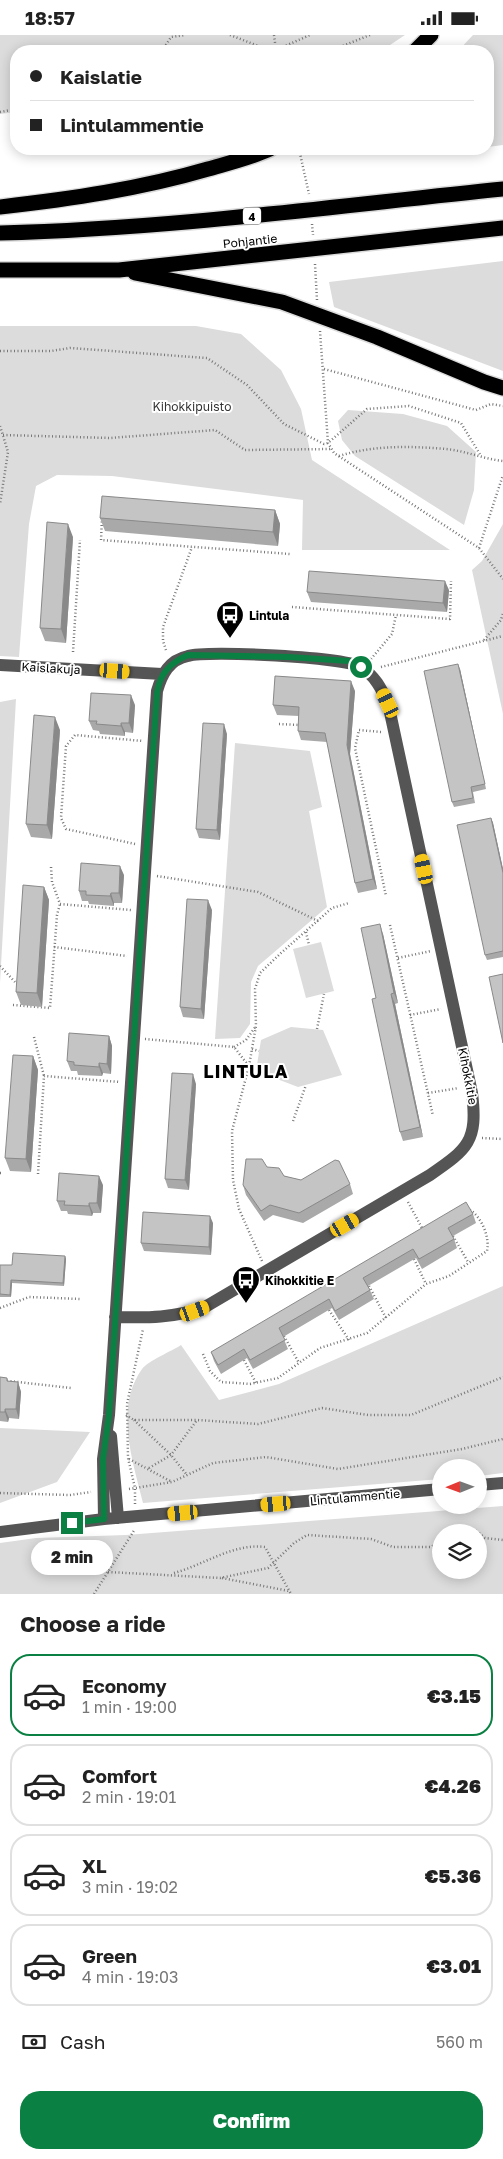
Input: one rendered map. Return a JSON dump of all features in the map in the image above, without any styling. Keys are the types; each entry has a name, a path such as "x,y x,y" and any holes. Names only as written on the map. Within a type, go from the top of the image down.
{"highway":[{"path":"420,45 431,35"},
{"path":"0,207 54,201 163,182 256,155"},
{"name":"Pohjantie","path":"0,233 226,219 503,189"},
{"name":"Pohjantie","path":"0,270 119,270 503,228"},
{"path":"119,270 282,302 377,337 503,388"}],"street":[{"name":"Kihokkitie","path":"116,1317 143,1318 185,1315 223,1297 430,1175 461,1154 471,1135 475,1118 472,1093 388,703 380,685 373,677 349,661 262,656 188,655 176,661 162,675"},
{"name":"Kaislakuja","path":"0,665 162,675"},
{"path":"104,1519 102,1491 103,1459 109,1415 116,1317 157,693 162,675"},
{"path":"109,1415 118,1518"},
{"path":"488,1484 503,1483"},
{"name":"Lintulammentie","path":"0,1533 104,1519 432,1490"}],"path":[{"path":"166,45 171,37 186,35"},
{"path":"230,35 256,45"},
{"path":"289,45 310,35"},
{"path":"345,45 370,35"},
{"path":"300,155 309,194"},
{"path":"312,224 313,236"},
{"path":"315,264 318,307"},
{"path":"319,322 328,443 331,449 339,457 479,548 503,579"},
{"path":"0,351 51,351 80,348 207,357 247,385 284,424 324,444 328,443 367,409 409,406 461,423 482,456"},
{"path":"324,369 476,410 491,404 503,406"},
{"path":"0,426 8,452 0,503"},
{"path":"3,435 110,438 215,430 244,449 331,449"},
{"path":"339,457 362,449 386,447 447,449 503,461"},
{"path":"479,548 503,475"},
{"path":"102,510 101,540 290,554"},
{"path":"73,652 80,540"},
{"path":"166,649 163,627 192,547"},
{"path":"292,607 450,619 452,581"},
{"path":"483,641 501,620 503,613"},
{"path":"371,659 392,634 396,615"},
{"path":"373,677 382,667 503,636"},
{"path":"279,723 306,726"},
{"path":"350,729 384,732"},
{"path":"359,730 355,748 386,896"},
{"path":"137,844 66,829 61,818 66,746 75,735 143,741"},
{"path":"13,1005 50,1008 54,947 60,904 52,882 51,867"},
{"path":"155,876 258,892 318,921"},
{"path":"262,1263 239,1209 233,1180 232,1131 249,1067 256,1026 255,989 260,973 332,908 349,903"},
{"path":"60,904 133,910"},
{"path":"390,925 433,1116"},
{"path":"306,931 309,945"},
{"path":"54,947 129,956"},
{"path":"398,958 431,951"},
{"path":"0,966 15,982"},
{"path":"318,1029 324,994"},
{"path":"410,1015 443,1008"},
{"path":"134,1038 234,1047 246,1040 256,1026"},
{"path":"34,1037 44,1076 38,1174"},
{"path":"234,1047 249,1067"},
{"path":"252,1049 259,1051"},
{"path":"44,1076 121,1083"},
{"path":"293,1121 306,1085"},
{"path":"428,1093 460,1088"},
{"path":"484,1138 503,1139"},
{"path":"407,1201 422,1227"},
{"path":"203,1354 210,1371 220,1382 256,1383 278,1378 329,1343 367,1333 426,1284 449,1276 487,1251 489,1241 485,1229 471,1209 462,1205"},
{"path":"453,1236 468,1262"},
{"path":"414,1259 426,1284"},
{"path":"369,1286 386,1318"},
{"path":"0,1308 29,1297 81,1299"},
{"path":"329,1310 349,1339"},
{"path":"94,1594 135,1531 135,1488 128,1458 126,1415 132,1373 143,1331 143,1318"},
{"path":"284,1336 299,1363"},
{"path":"244,1360 256,1383"},
{"path":"134,1420 197,1420 258,1424 322,1408 368,1415 411,1415 503,1377"},
{"path":"0,1380 71,1388"},
{"path":"126,1415 134,1420 171,1455 187,1475"},
{"path":"149,1468 171,1455 197,1420"},
{"path":"135,1488 172,1482 213,1463 266,1457 338,1469 462,1449 503,1439"},
{"path":"128,1458 172,1482"},
{"path":"0,1493 70,1495 102,1491"},
{"path":"220,1578 268,1568 294,1543 307,1535 371,1539 394,1547 432,1546"},
{"path":"487,1537 503,1540"},
{"path":"172,1574 220,1554 255,1546 265,1547 290,1592"},
{"path":"108,1572 220,1578 290,1592"}],"green space":[{"path":"0,35 405,35 390,45 10,45 10,113 0,114"},
{"path":"473,35 503,35 503,145 494,146 494,45 464,45"},
{"path":"503,261 503,371 334,307 329,282"},
{"name":"Kihokkipuisto","path":"0,326 196,326 241,334 281,370 301,409 312,460 450,550 302,550 303,500 112,476 57,475 36,486 29,524 19,657 0,656"},
{"path":"348,410 403,414 447,426 476,452 474,490 464,525 355,456 342,440 338,421"},
{"path":"503,524 503,714 472,570 482,561"},
{"path":"16,699 0,983 0,702"},
{"path":"235,743 310,751 322,807 309,811 327,907 258,966 251,982 250,1024 240,1038 215,1039"},
{"path":"321,942 334,991 306,998 293,949"},
{"path":"291,1027 323,1030 342,1075 298,1087 256,1071 261,1040"},
{"path":"503,1286 503,1473 488,1475 488,1459 432,1459 432,1480 143,1503 131,1453 127,1418 134,1384 145,1366 181,1345 219,1400 279,1384"},
{"path":"0,1428 90,1432 57,1482 0,1503"},
{"path":"503,1506 503,1594 0,1594 0,1543 36,1538 126,1535 432,1511 432,1514 488,1514 488,1507"}],"building":[{"path":"102,496 275,510 273,532 100,518"},
{"path":"47,522 68,524 61,629 40,628"},
{"path":"309,571 445,581 443,603 307,592"},
{"path":"458,664 485,784 471,787 473,798 452,802 424,671"},
{"path":"275,676 351,681 347,745 373,879 355,883 325,733 298,731 299,707 273,705"},
{"path":"91,693 131,695 129,723 121,723 121,726 96,724 97,721 89,721"},
{"path":"34,715 55,717 47,825 26,824"},
{"path":"203,723 224,724 217,830 196,829"},
{"path":"491,818 503,873 503,951 485,955 457,825"},
{"path":"81,863 120,866 119,893 111,893 110,896 86,895 86,891 79,891"},
{"path":"23,885 44,887 37,993 16,992"},
{"path":"187,899 208,900 201,1009 180,1007"},
{"path":"380,924 394,993 391,994 420,1127 400,1132 372,999 376,998 361,928"},
{"path":"503,974 503,1043 489,977"},
{"path":"69,1033 109,1036 107,1064 99,1063 99,1067 74,1065 74,1062 67,1061"},
{"path":"13,1055 33,1056 26,1159 5,1158"},
{"path":"172,1073 193,1074 185,1180 165,1179"},
{"path":"246,1159 262,1159 267,1167 279,1168 284,1176 301,1180 335,1160 339,1161 350,1184 299,1213 270,1205 261,1211 243,1185"},
{"path":"59,1173 99,1176 97,1203 89,1203 89,1206 64,1205 65,1201 57,1201"},
{"path":"466,1202 473,1214 448,1228 454,1239 419,1259 413,1249 363,1278 370,1290 335,1311 329,1299 279,1328 285,1340 250,1360 244,1349 218,1365 211,1352"},
{"path":"143,1212 210,1216 209,1247 141,1243"},
{"path":"13,1253 65,1256 63,1283 11,1280 10,1295 0,1294 0,1265 12,1265"},
{"path":"0,1377 7,1378 7,1381 18,1382 16,1409 5,1409 5,1412 0,1412"}],"place":[{"name":"Lintula","path":"230,639"},
{"name":"Kihokkitie E","path":"246,1304"}],"district":[{"name":"LINTULA","path":"246,1071"}],"route":[{"path":"72,1523 104,1519 102,1491 103,1459 109,1415 157,691 162,675 176,661 188,655 289,657 349,661 361,667"}]}
